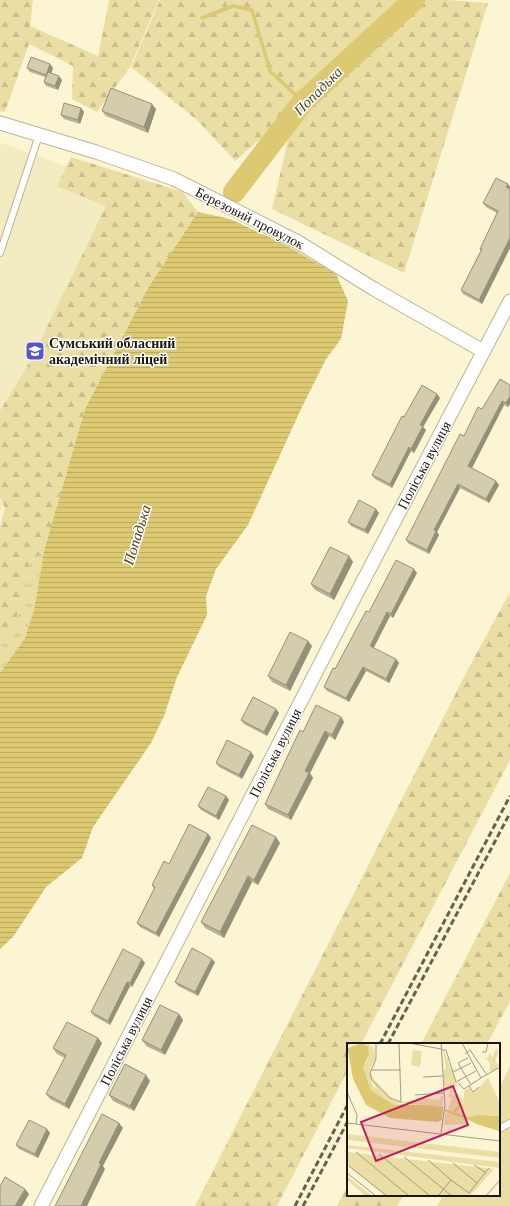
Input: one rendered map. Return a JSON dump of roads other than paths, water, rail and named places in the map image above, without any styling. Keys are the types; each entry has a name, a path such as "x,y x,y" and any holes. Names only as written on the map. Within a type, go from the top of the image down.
{"street":[{"name":"Березовий провулок","path":"0,123 39,134 174,179 298,242 374,289 483,351"},
{"name":"Поліська вулиця","path":"41,1206 510,301"}],"lane":[{"path":"0,253 39,134"},
{"path":"500,1128 510,1123"}],"water":[{"path":"198,212 230,219 284,244 336,274 348,301 341,339 326,359 301,409 248,525 216,569 206,596 207,615 177,677 164,716 151,743 93,827 82,858 46,887 13,937 0,949 0,673 25,638 34,610 44,551 85,409 148,288"}],"waterway":[{"name":"Попадька","path":"234,192 303,102 414,0"},
{"path":"202,18 233,6 252,10 270,71 303,102"}],"railway":[{"path":"381,1043 510,796"},
{"path":"389,1043 510,813"},
{"path":"295,1206 347,1106"},
{"path":"303,1206 347,1123"}],"place":[{"name":"Сумський обласний академічний ліцей","path":"35,351"}]}
